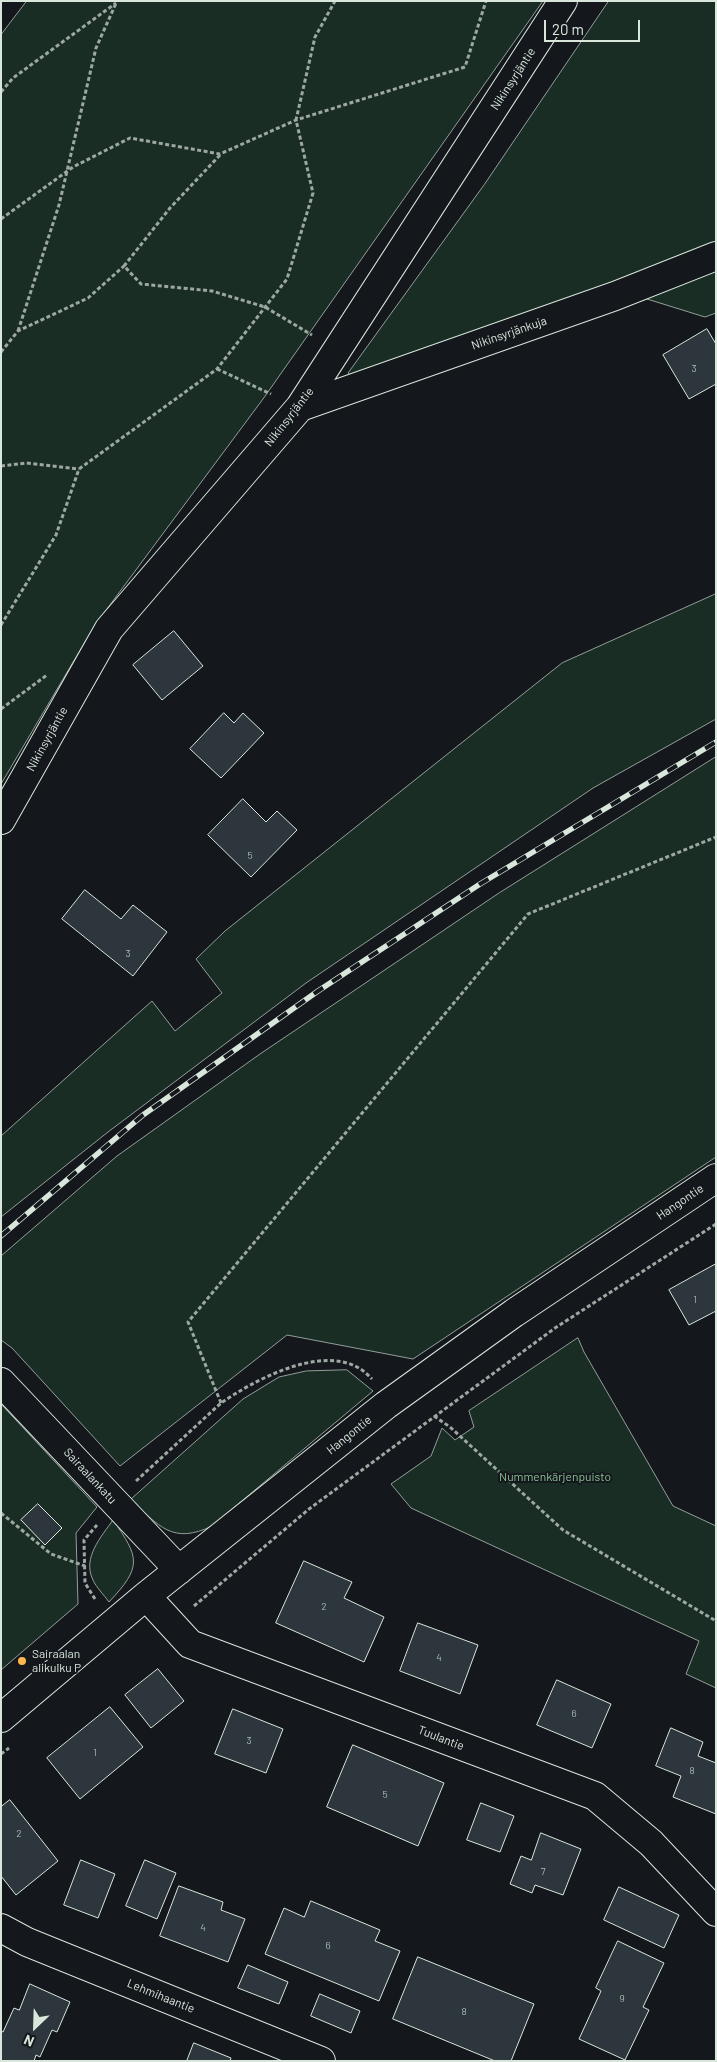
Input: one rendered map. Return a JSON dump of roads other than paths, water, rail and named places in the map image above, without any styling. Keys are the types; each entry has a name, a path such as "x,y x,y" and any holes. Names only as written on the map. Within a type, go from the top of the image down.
{"street":[{"name":"Nikinsyrjäntie","path":"1,820 109,629 300,407 563,1"},
{"name":"Nikinsyrjänkuja","path":"300,407 615,296 716,256"},
{"name":"Hangontie","path":"1,1718 146,1596 391,1401 514,1314 716,1178"},
{"name":"Sairaalankatu","path":"1,1382 179,1570"},
{"name":"Tuulantie","path":"146,1596 190,1644 594,1796 651,1843 716,1912"},
{"name":"Lehmihaantie","path":"1,1928 28,1942 321,2061"}],"railway":[{"path":"1,1236 143,1115 318,991 480,884 716,742"}],"place":[{"name":"Sairaalan alikulku P","path":"22,1661"}],"park label":[{"name":"Nummenkärjenpuisto","path":"555,1477"}]}
